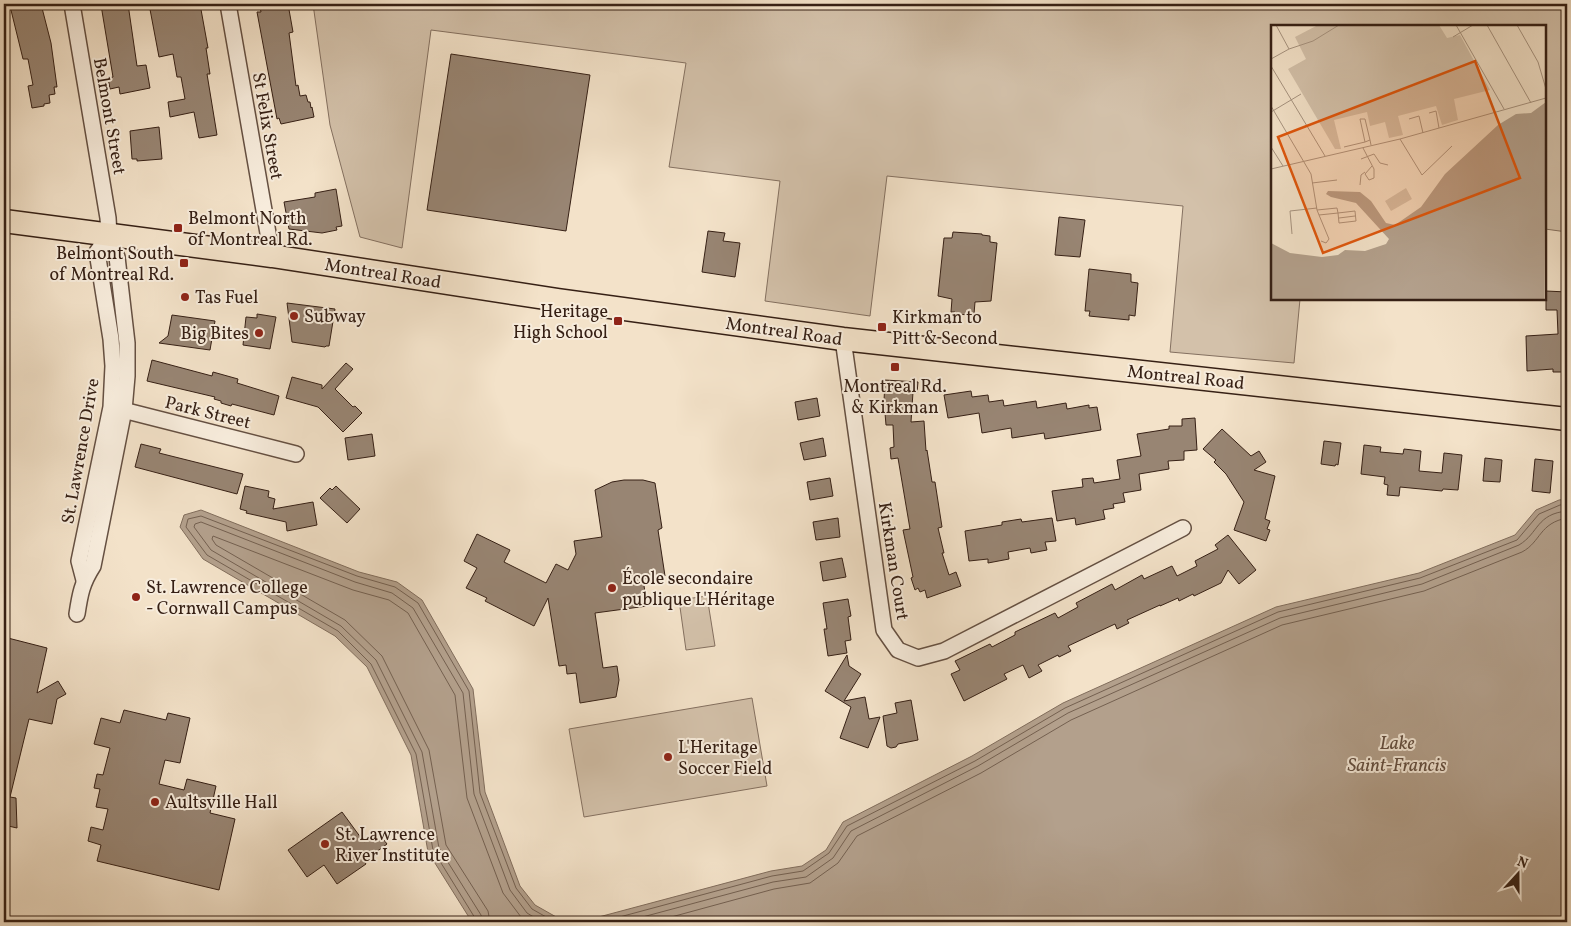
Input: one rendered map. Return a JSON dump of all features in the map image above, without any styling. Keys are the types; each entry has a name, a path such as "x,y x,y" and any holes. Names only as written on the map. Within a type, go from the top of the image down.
{"main road":[{"name":"Montreal Road","path":"4,221 272,256 567,301 843,339 1567,419"}],"street":[{"name":"Belmont Street","path":"72,4 108,218 108,235"},
{"name":"St Felix Street","path":"228,4 272,256"},
{"name":"St. Lawrence Drive","path":"77,614 84,580 93,566 117,408 127,376 127,343 118,257 108,235"},
{"name":"Kirkman Court","path":"843,339 884,630 898,650 918,658 944,651 1183,528"},
{"name":"Park Street","path":"117,408 296,454"}],"shaded area":[{"path":"313,4 1566,4 1567,13 1567,232 1546,229 1546,25 1271,25 1271,300 1300,300 1294,363 1170,352 1183,206 887,176 870,316 765,301 780,181 669,167 686,63 431,30 402,248 360,237 330,125"},
{"path":"707,596 715,646 686,650 679,600"},
{"name":"L'Heritage Soccer Field","path":"752,698 767,786 584,817 569,729"}],"water":[{"name":"Lake Saint-Francis","path":"1567,499 1567,922 580,922 771,871 802,866 826,850 843,822 972,756 1063,703 1276,607 1419,573 1515,535 1536,510 1559,500"},
{"path":"201,510 359,572 397,582 422,600 473,689 485,792 520,886 535,905 558,918 570,922 472,922 428,852 411,755 367,667 335,636 203,559 180,527 184,515"}],"building":[{"path":"41,4 51,43 57,87 54,87 55,94 49,95 50,103 32,108 28,86 33,85 28,59 23,59 10,6"},
{"path":"128,4 137,66 146,65 150,88 120,94 119,87 110,89 108,78 113,77 101,5"},
{"path":"149,4 200,4 208,48 206,48 210,74 207,74 217,135 199,138 194,112 170,117 168,102 185,99 181,77 177,77 173,54 159,57"},
{"path":"288,4 293,32 289,33 296,86 298,85 300,96 306,95 312,107 314,117 281,124 279,118 277,119 257,12 261,12 260,7"},
{"path":"451,54 590,75 566,231 427,210"},
{"path":"159,127 162,159 137,161 137,159 132,159 130,131"},
{"path":"336,189 342,226 336,227 337,230 322,233 289,229 284,202 315,197 315,193"},
{"path":"1059,217 1085,220 1080,257 1055,255"},
{"path":"708,231 725,233 723,241 740,243 735,277 702,272"},
{"path":"953,232 990,236 990,242 997,243 991,301 975,302 974,314 971,315 951,312 952,299 938,296 944,238 952,238"},
{"path":"1089,269 1131,274 1131,282 1138,283 1135,316 1129,315 1129,320 1089,316 1090,311 1085,311"},
{"path":"1546,291 1567,292 1567,372 1553,372 1553,369 1527,371 1526,336 1558,334 1557,310 1546,310"},
{"path":"287,303 335,309 329,346 292,342"},
{"path":"257,314 276,317 270,349 243,345 246,317 257,318"},
{"path":"172,315 215,321 210,350 159,343 168,336"},
{"path":"152,360 212,376 213,372 238,379 237,383 279,396 274,415 232,404 231,406 221,403 221,401 214,399 215,397 147,381"},
{"path":"346,363 353,369 335,389 362,413 343,432 318,407 286,398 292,377 322,385 322,389"},
{"path":"885,380 918,382 917,393 913,392 911,422 924,421 926,451 932,482 935,482 942,527 938,528 944,553 942,553 949,575 956,572 961,586 927,598 925,590 920,592 918,588 915,590 911,578 913,577 903,530 910,529 898,458 891,459 890,448 894,447 893,425 886,425"},
{"path":"971,391 972,397 988,395 989,402 1003,400 1004,406 1036,401 1037,408 1066,403 1067,409 1089,405 1089,408 1097,407 1101,430 1045,439 1044,433 1012,438 1011,428 982,433 979,413 948,418 944,395"},
{"path":"817,398 820,416 798,420 795,402"},
{"path":"1195,418 1197,450 1184,451 1184,460 1168,461 1169,469 1139,474 1141,490 1123,493 1125,502 1113,504 1114,508 1103,510 1105,519 1076,525 1075,518 1057,521 1052,491 1083,487 1082,479 1093,478 1094,483 1120,479 1117,460 1141,456 1137,434 1169,429 1169,426 1182,426 1182,419"},
{"path":"1222,429 1251,456 1259,451 1266,462 1254,470 1275,476 1265,519 1270,521 1267,529 1270,530 1266,541 1234,530 1244,502 1226,474 1214,462 1216,460 1203,449"},
{"path":"372,434 375,456 348,460 345,438"},
{"path":"823,438 826,456 804,460 800,443"},
{"path":"1324,441 1341,443 1338,465 1321,464"},
{"path":"141,444 161,449 159,453 243,474 237,494 135,467"},
{"path":"1364,445 1381,447 1380,452 1403,454 1404,449 1421,451 1419,471 1442,473 1444,453 1462,455 1458,490 1443,489 1442,491 1400,487 1399,496 1387,495 1388,485 1384,484 1385,477 1361,474"},
{"path":"1485,458 1502,460 1500,482 1483,481"},
{"path":"1535,459 1553,461 1550,493 1532,491"},
{"path":"830,478 833,496 810,500 807,482"},
{"path":"643,480 655,483 662,528 658,530 665,576 643,579 647,606 595,613 603,668 617,666 619,680 616,697 580,703 576,673 567,674 566,665 559,666 548,598 534,626 485,601 487,598 466,588 477,568 464,561 477,534 510,550 504,562 546,583 556,564 568,570 576,554 574,541 602,537 595,490 612,482"},
{"path":"245,486 269,491 268,497 275,499 273,509 313,502 317,525 287,531 286,522 246,513 247,511 240,509"},
{"path":"336,486 360,509 347,523 320,498 330,488 332,490"},
{"path":"838,518 840,537 816,540 813,522"},
{"path":"1052,518 1056,541 1045,542 1047,550 1031,553 1030,548 1008,552 1009,559 988,563 988,559 969,561 965,531 1002,525 1002,522 1021,519 1022,522"},
{"path":"1228,535 1256,570 1239,584 1228,570 1221,583 1194,596 1193,594 1179,601 1178,598 1160,605 1127,620 1129,623 1117,629 1115,624 1068,646 1071,651 1038,665 1042,671 1029,678 1023,665 1004,674 1007,679 964,701 951,674 960,670 955,661 990,644 992,647 1015,635 1015,632 1055,613 1058,618 1078,607 1076,603 1112,584 1115,590 1142,575 1144,579 1172,566 1177,576 1197,566 1195,561 1218,549 1215,545"},
{"path":"842,558 846,577 823,581 820,562"},
{"path":"848,599 851,616 848,617 851,640 845,641 847,653 828,656 824,629 827,629 823,603"},
{"path":"4,637 47,648 37,693 58,681 66,694 57,699 52,724 29,719 10,797 16,798 17,828 4,825"},
{"path":"847,655 849,666 861,674 844,701 865,697 869,719 880,717 868,748 840,738 851,707 825,691"},
{"path":"911,700 918,740 898,744 896,747 891,748 887,746 883,716 897,713 895,703"},
{"name":"Aultsville Hall","path":"124,710 166,720 168,713 190,718 180,763 165,760 159,784 184,790 187,779 216,786 210,813 235,819 219,890 97,861 101,845 88,841 91,827 103,830 108,809 96,807 100,789 94,788 97,774 103,775 110,748 94,744 101,718 120,723"},
{"name":"St. Lawrence River Institute","path":"342,812 364,842 377,831 387,844 364,861 366,864 337,884 324,865 307,877 288,850"}],"place":[{"name":"Belmont North of Montreal Rd.","path":"178,228"},
{"name":"Belmont South of Montreal Rd.","path":"184,263"},
{"name":"Tas Fuel","path":"185,297"},
{"name":"Subway","path":"294,316"},
{"name":"Heritage High School","path":"618,321"},
{"name":"Kirkman to Pitt & Second","path":"882,327"},
{"name":"Big Bites","path":"259,333"},
{"name":"Montreal Rd. & Kirkman","path":"895,367"},
{"name":"École secondaire publique L'Héritage","path":"612,588"},
{"name":"St. Lawrence College - Cornwall Campus","path":"136,597"},
{"name":"L'Heritage Soccer Field","path":"668,757"},
{"name":"Aultsville Hall","path":"155,802"},
{"name":"St. Lawrence River Institute","path":"325,844"}]}
